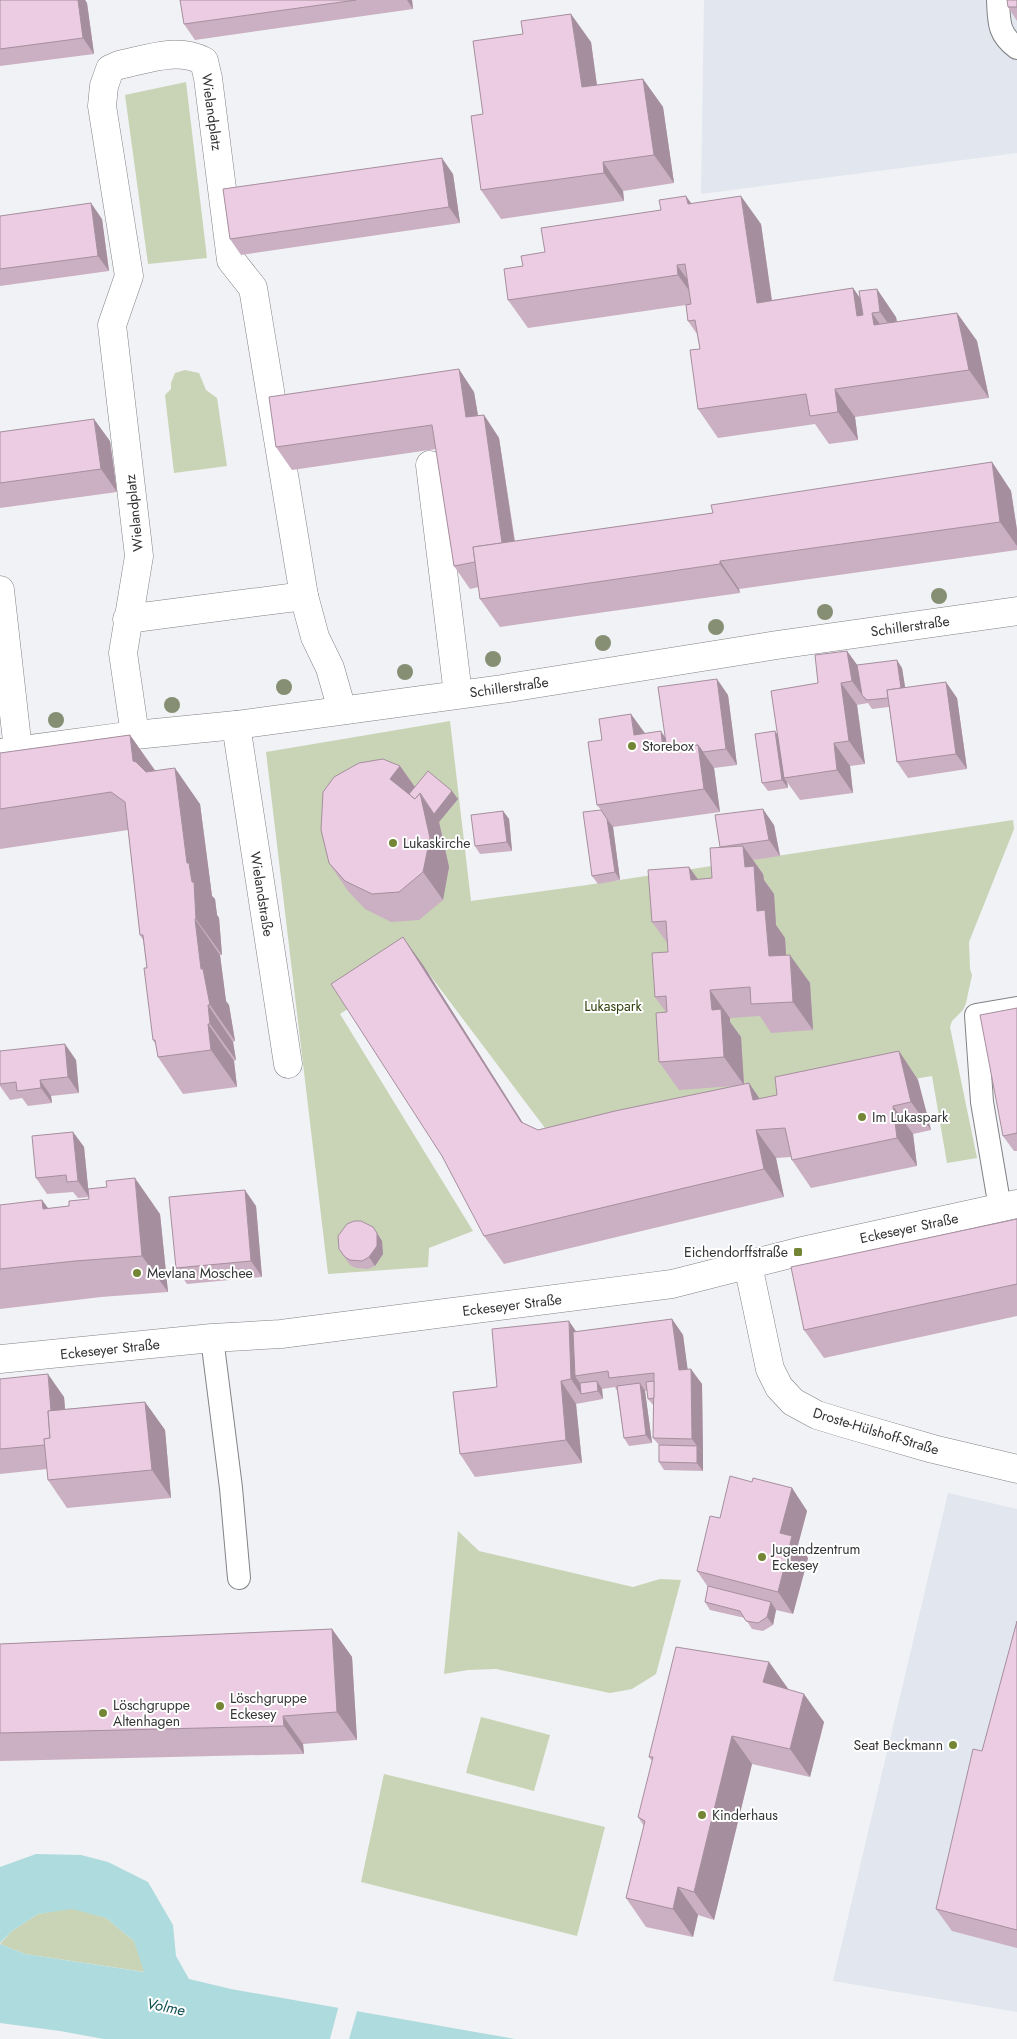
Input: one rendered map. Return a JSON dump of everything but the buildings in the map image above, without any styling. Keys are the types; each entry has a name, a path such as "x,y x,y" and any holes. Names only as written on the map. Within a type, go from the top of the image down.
{"street":[{"name":"Wielandplatz","path":"135,735 123,653 127,619 139,556 112,325 129,276 102,106 104,86 110,69 119,65 177,53 192,55 204,61 209,86 231,260 253,288 304,596 315,638 330,668 342,710"},
{"path":"430,465 458,694"},
{"path":"0,590 9,751"},
{"path":"127,619 304,596"},
{"name":"Schillerstraße","path":"9,751 135,735 236,725 1017,611"},
{"name":"Wielandstraße","path":"236,725 288,1064"},
{"name":"Eckeseyer Straße","path":"0,1359 212,1338 282,1334 672,1284 798,1252 1009,1206"},
{"name":"Droste-Hülshoff-Straße","path":"748,1265 770,1369 779,1387 793,1402 817,1415 933,1449 1017,1469"}],"lane":[{"path":"998,0 999,23 1005,39 1017,48"},
{"path":"1009,1206 982,1102 976,1015 1017,1008"},
{"path":"212,1338 231,1488 239,1578"}],"shaded area":[{"path":"704,0 1017,0 1017,153 701,194"},
{"name":"Seat Beckmann","path":"948,1493 1017,1509 1017,2012 833,1981"}],"green space":[{"path":"186,82 207,258 148,264 125,95"},
{"path":"185,370 199,373 206,390 217,398 227,466 174,473 165,395 171,389 175,373"},
{"name":"Lukaspark","path":"450,721 471,901 1013,820 1014,829 969,942 972,975 966,1003 963,1010 952,1021 950,1027 977,1158 947,1163 932,1076 554,1140 420,962 340,1014 473,1231 429,1248 428,1267 328,1274 266,752"},
{"path":"458,1531 479,1551 633,1587 660,1579 681,1580 656,1674 632,1689 610,1693 496,1669 468,1670 444,1674"},
{"path":"481,1717 550,1735 534,1791 466,1773"},
{"path":"384,1774 605,1827 577,1936 361,1882"},
{"path":"72,1908 106,1918 134,1941 145,1972 25,1954 0,1944 12,1931 38,1914"}],"water":[{"name":"Volme","path":"36,1854 81,1855 108,1862 148,1882 173,1925 176,1956 189,1979 231,1989 515,2039 104,2039 0,2023 0,1944 25,1954 144,1972 134,1941 106,1918 72,1909 38,1914 12,1931 0,1943 0,1867"}],"pier":[{"path":"339,2005 358,2008 349,2039 330,2039"}],"place":[{"name":"Storebox","path":"632,746"},
{"name":"Lukaskirche","path":"393,843"},
{"name":"Im Lukaspark","path":"862,1117"},
{"name":"Eichendorffstraße","path":"798,1252"},
{"name":"Mevlana Moschee","path":"137,1273"},
{"name":"Jugendzentrum Eckesey","path":"762,1557"},
{"name":"Löschgruppe Eckesey","path":"220,1706"},
{"name":"Löschgruppe Altenhagen","path":"103,1713"},
{"name":"Seat Beckmann","path":"953,1745"},
{"name":"Kinderhaus","path":"702,1815"}]}
